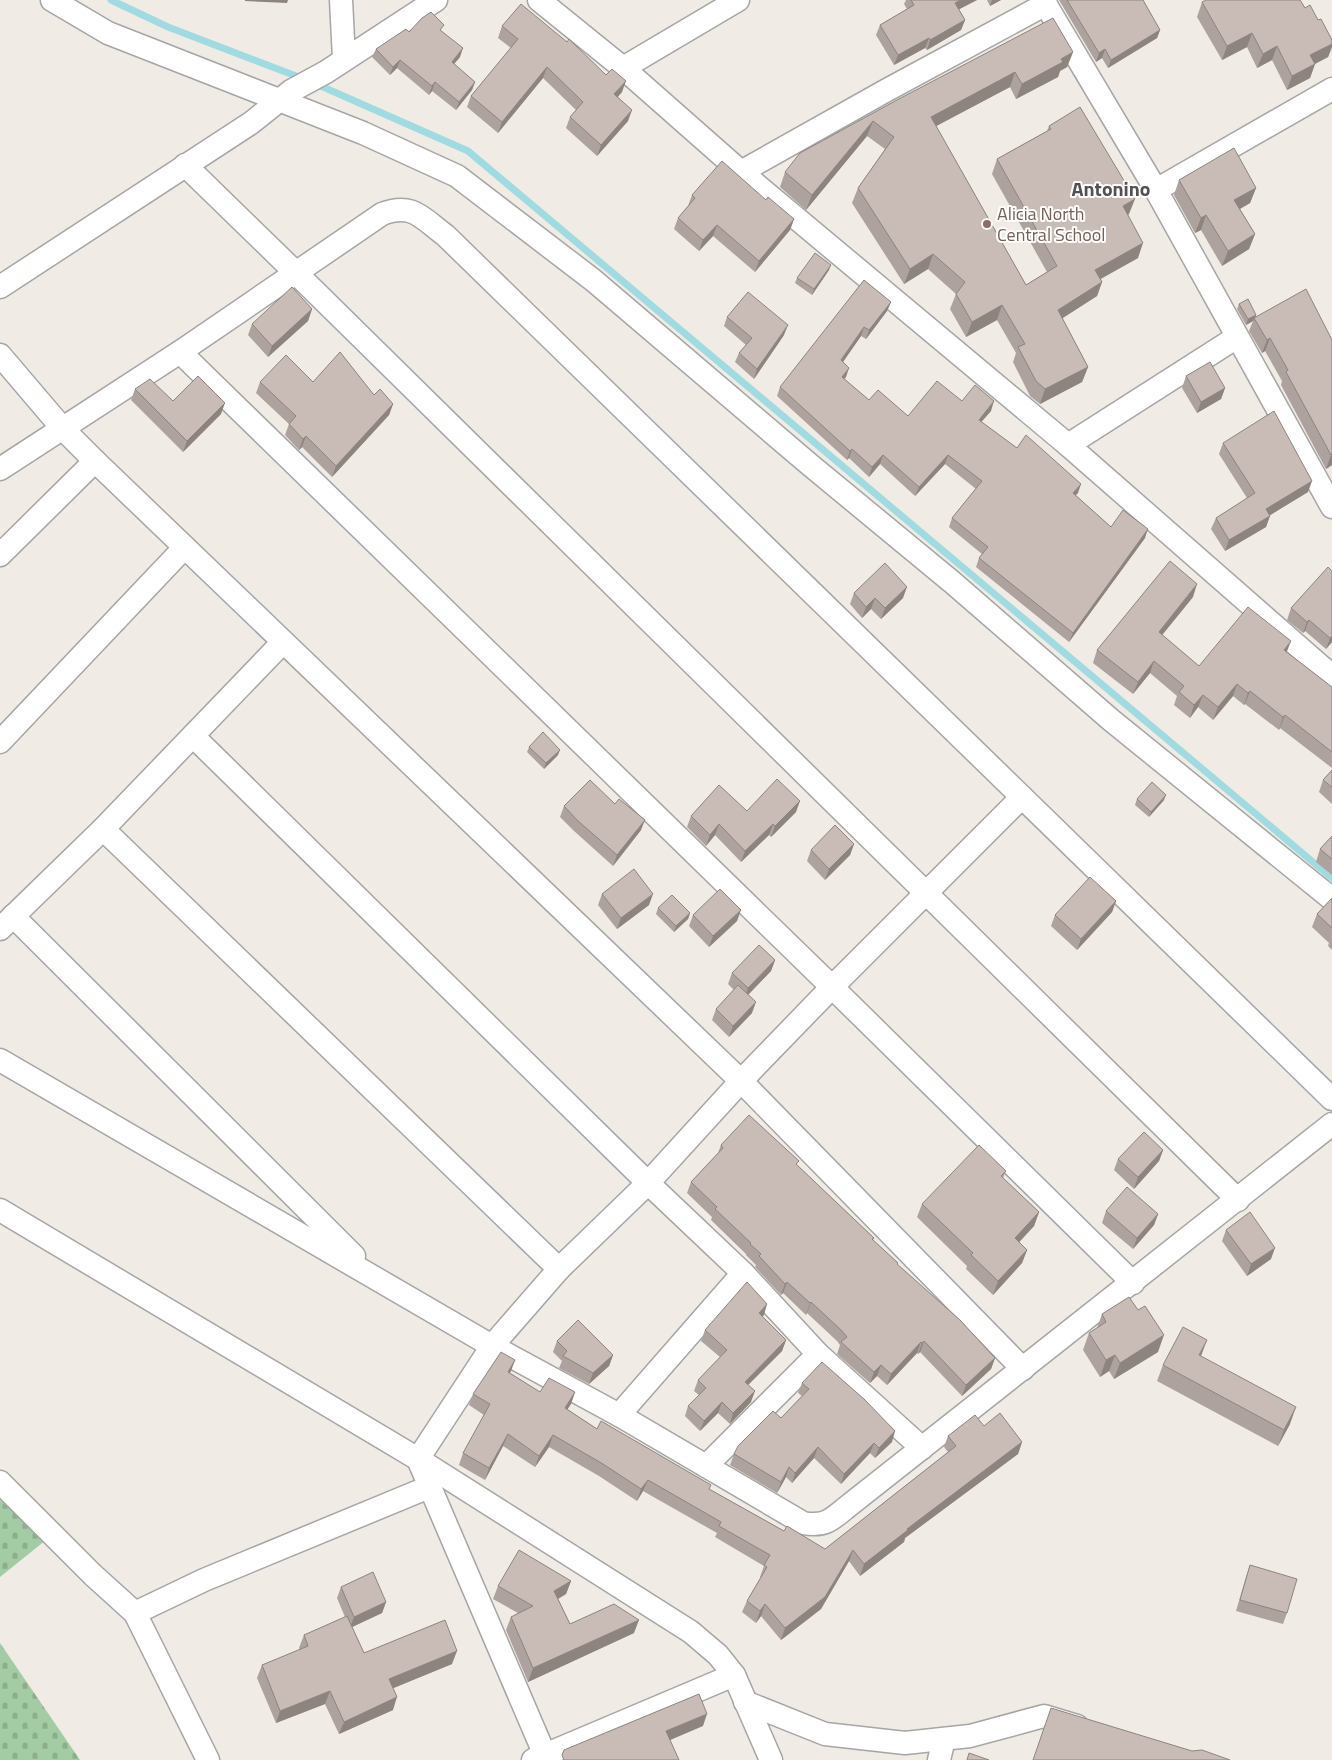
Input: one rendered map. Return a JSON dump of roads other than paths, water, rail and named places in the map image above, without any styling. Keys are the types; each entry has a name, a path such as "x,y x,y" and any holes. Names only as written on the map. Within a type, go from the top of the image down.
{"street":[{"path":"52,0 108,33 285,96 457,176 593,280 808,464 952,582 1111,720 1332,899"},
{"path":"341,0 344,59"},
{"path":"0,288 251,123 285,96 326,72 436,0"},
{"path":"539,0 623,68 741,172 1068,446 1332,676"},
{"path":"623,68 738,0"},
{"path":"741,172 1045,2 1156,190 1332,507"},
{"path":"1156,190 1332,89"},
{"path":"185,166 1238,1200"},
{"path":"0,469 180,352 382,214 396,209 412,210 445,235 1332,1099"},
{"path":"1068,446 1237,338"},
{"path":"180,352 1133,1283"},
{"path":"0,355 63,429 95,462 741,1081 1023,1369"},
{"path":"0,555 95,462"},
{"path":"0,742 184,548"},
{"path":"282,642 103,829 7,923 376,1278"},
{"path":"194,736 648,1183 742,1273 818,1354 922,1448"},
{"path":"418,1459 492,1346 559,1269 648,1183 741,1081 832,987 1022,797"},
{"path":"103,829 559,1269"},
{"path":"0,1060 492,1346 620,1415 803,1524 816,1526 830,1521 1332,1124"},
{"path":"0,1210 418,1459 691,1632 718,1655 734,1675 771,1760"},
{"path":"620,1415 742,1273"},
{"path":"706,1466 818,1354"},
{"path":"418,1459 542,1758 734,1675"},
{"path":"0,1482 93,1575 135,1613 208,1760"},
{"path":"135,1613 204,1580 429,1487"},
{"path":"745,1702 825,1734 905,1743 970,1736 1044,1716 1098,1732"},
{"path":"939,1760 944,1739"}],"waterway":[{"path":"111,0 168,27 304,79"},
{"path":"314,83 468,151 1332,878"}],"place":[{"name":"Alicia North Central School","path":"987,224"}],"district":[{"name":"Antonino","path":"1111,189"}]}
